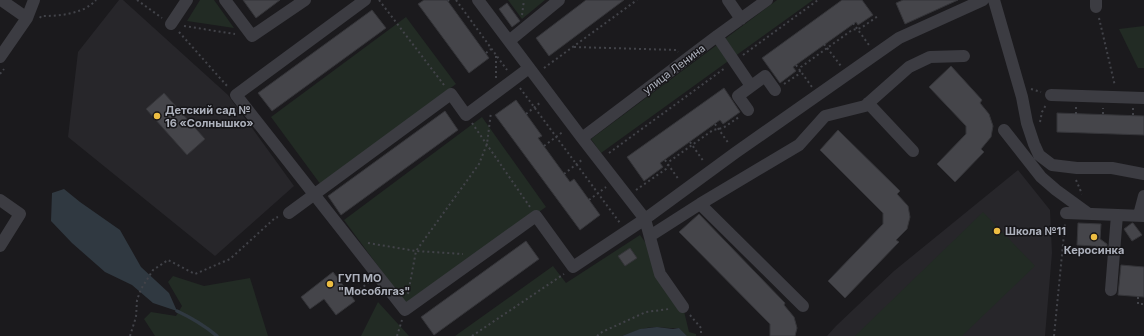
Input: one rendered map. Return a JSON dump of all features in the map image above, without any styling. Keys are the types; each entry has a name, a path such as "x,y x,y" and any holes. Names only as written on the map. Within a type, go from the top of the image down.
{"street":[{"path":"1,0 27,18"},
{"path":"0,58 27,18 34,0"},
{"path":"171,24 187,0"},
{"path":"225,0 252,36 305,0"},
{"path":"366,0 236,95 405,310 536,216 573,267 645,219 735,153 899,38 983,0"},
{"path":"478,0 645,219 660,274 683,307"},
{"path":"509,41 559,0"},
{"path":"728,0 741,19"},
{"name":"улица Ленина","path":"582,138 767,0"},
{"path":"994,0 1020,91 1033,124 1034,144 1039,155 1052,165 1112,168 1144,174"},
{"path":"717,36 751,86"},
{"path":"650,236 700,204 799,145 825,116 865,106 908,67 930,57 964,56"},
{"path":"288,213 451,94 466,115 514,79 532,71"},
{"path":"748,110 738,96 751,86 765,76 775,90"},
{"path":"1051,94 1144,98"},
{"path":"868,103 913,150"},
{"path":"1004,130 1041,177 1089,214"},
{"path":"1066,213 1141,215 1144,196"},
{"path":"0,200 20,214 0,246"},
{"path":"700,204 803,306"},
{"path":"1111,290 1117,215"}],"path":[{"path":"41,16 62,16 78,11 94,3 96,0"},
{"path":"137,0 171,24 236,95"},
{"path":"379,0 451,94"},
{"path":"456,0 627,231"},
{"path":"532,71 573,47 637,0"},
{"path":"599,160 818,0"},
{"path":"1096,3 1117,97"},
{"path":"775,90 799,74 801,67 852,30 861,28 878,16"},
{"path":"853,23 876,54"},
{"path":"171,24 252,36"},
{"path":"824,44 847,74"},
{"path":"573,47 677,50 681,56"},
{"path":"486,53 492,49"},
{"path":"397,336 405,310 416,251 479,164 487,144 496,85 496,55"},
{"path":"796,65 818,95"},
{"path":"1020,91 1051,94 1042,112 1033,124"},
{"path":"526,114 544,100"},
{"path":"627,196 666,168 670,160 713,130 723,128 748,110"},
{"path":"466,115 536,216"},
{"path":"715,124 735,153"},
{"path":"544,146 567,129"},
{"path":"690,142 711,171"},
{"path":"564,174 588,156"},
{"path":"665,160 685,190"},
{"path":"1072,167 1089,214"},
{"path":"589,200 609,185"},
{"path":"130,336 136,317 137,300 141,289 153,270 168,260 195,274 230,260 275,218 288,213"},
{"path":"1054,336 1066,213"},
{"path":"349,239 416,251 482,256"},
{"path":"472,336 573,267"},
{"path":"352,296 378,276"},
{"path":"1138,297 1138,304 1144,304"},
{"path":"597,336 602,332 646,312 683,307 701,328 701,336"}],"shaded area":[{"name":"Детский сад № 16 «Солнышко»","path":"119,0 123,0 228,95 294,186 215,256 68,137 78,52"},
{"path":"200,0 214,0 234,28 187,21"},
{"path":"508,0 545,0 522,19"},
{"path":"777,0 813,0 601,153 591,139"},
{"path":"406,17 456,84 321,185 271,117"},
{"path":"1144,26 1144,68 1138,68 1119,29"},
{"path":"482,117 546,207 406,304 344,220"},
{"name":"Школа №11","path":"1018,170 1050,210 1052,253 1045,336 827,336 894,271"},
{"path":"64,189 120,230 141,267 169,293 177,311 153,303 132,285 105,272 72,243 51,221 52,193"},
{"path":"983,212 1035,266 962,336 855,336"},
{"path":"640,235 657,258 683,307 689,332 696,334 696,336 687,336 679,328 652,327 634,331 622,336 455,336 553,266 566,283"},
{"path":"173,276 204,286 250,278 268,336 155,336 144,319 151,312 176,316 182,306 168,282"},
{"path":"378,302 409,336 361,336"},
{"path":"657,327 673,329 679,328 687,336 622,336 640,329"}],"building":[{"path":"243,0 280,0 256,18"},
{"path":"424,0 447,0 489,58 469,73 418,4"},
{"path":"586,0 624,0 549,56 536,38"},
{"path":"842,0 862,0 873,15 858,25 856,22 793,67 796,71 780,83 762,58"},
{"path":"903,0 958,0 905,24 896,3"},
{"path":"507,3 520,21 512,27 499,9"},
{"path":"372,10 386,28 272,111 258,93"},
{"path":"951,66 982,100 980,103 989,114 993,126 991,137 981,149 984,152 955,182 937,164 966,134 966,126 929,87"},
{"path":"724,88 740,112 723,124 720,120 660,163 663,167 644,181 627,157"},
{"path":"164,93 205,139 187,155 146,109"},
{"path":"516,100 542,136 538,138 570,182 574,179 600,215 580,230 495,115"},
{"path":"445,111 458,130 341,215 328,196"},
{"path":"1057,113 1144,116 1144,135 1057,132"},
{"path":"838,130 900,191 897,194 908,206 910,217 907,229 896,240 899,242 845,298 828,281 883,224 883,213 820,150"},
{"path":"699,214 785,303 784,305 794,317 797,328 795,336 770,336 770,324 679,232"},
{"path":"1078,223 1101,224 1100,239 1107,244 1107,247 1077,245"},
{"path":"1132,223 1142,235 1132,241 1124,229"},
{"path":"526,241 539,259 434,335 421,317"},
{"path":"630,248 637,258 625,266 618,256"},
{"path":"1121,265 1144,267 1144,297 1118,295"},
{"name":"ГУП МО \"Мособлгаз\"","path":"333,272 355,301 336,315 324,299 310,309 301,297"}],"waterway":[{"path":"177,311 198,322 217,336"}],"place":[{"name":"Детский сад № 16 «Солнышко»","path":"157,116"},
{"name":"Школа №11","path":"997,231"},
{"name":"Керосинка","path":"1094,237"},
{"name":"ГУП МО \"Мособлгаз\"","path":"330,284"}]}
